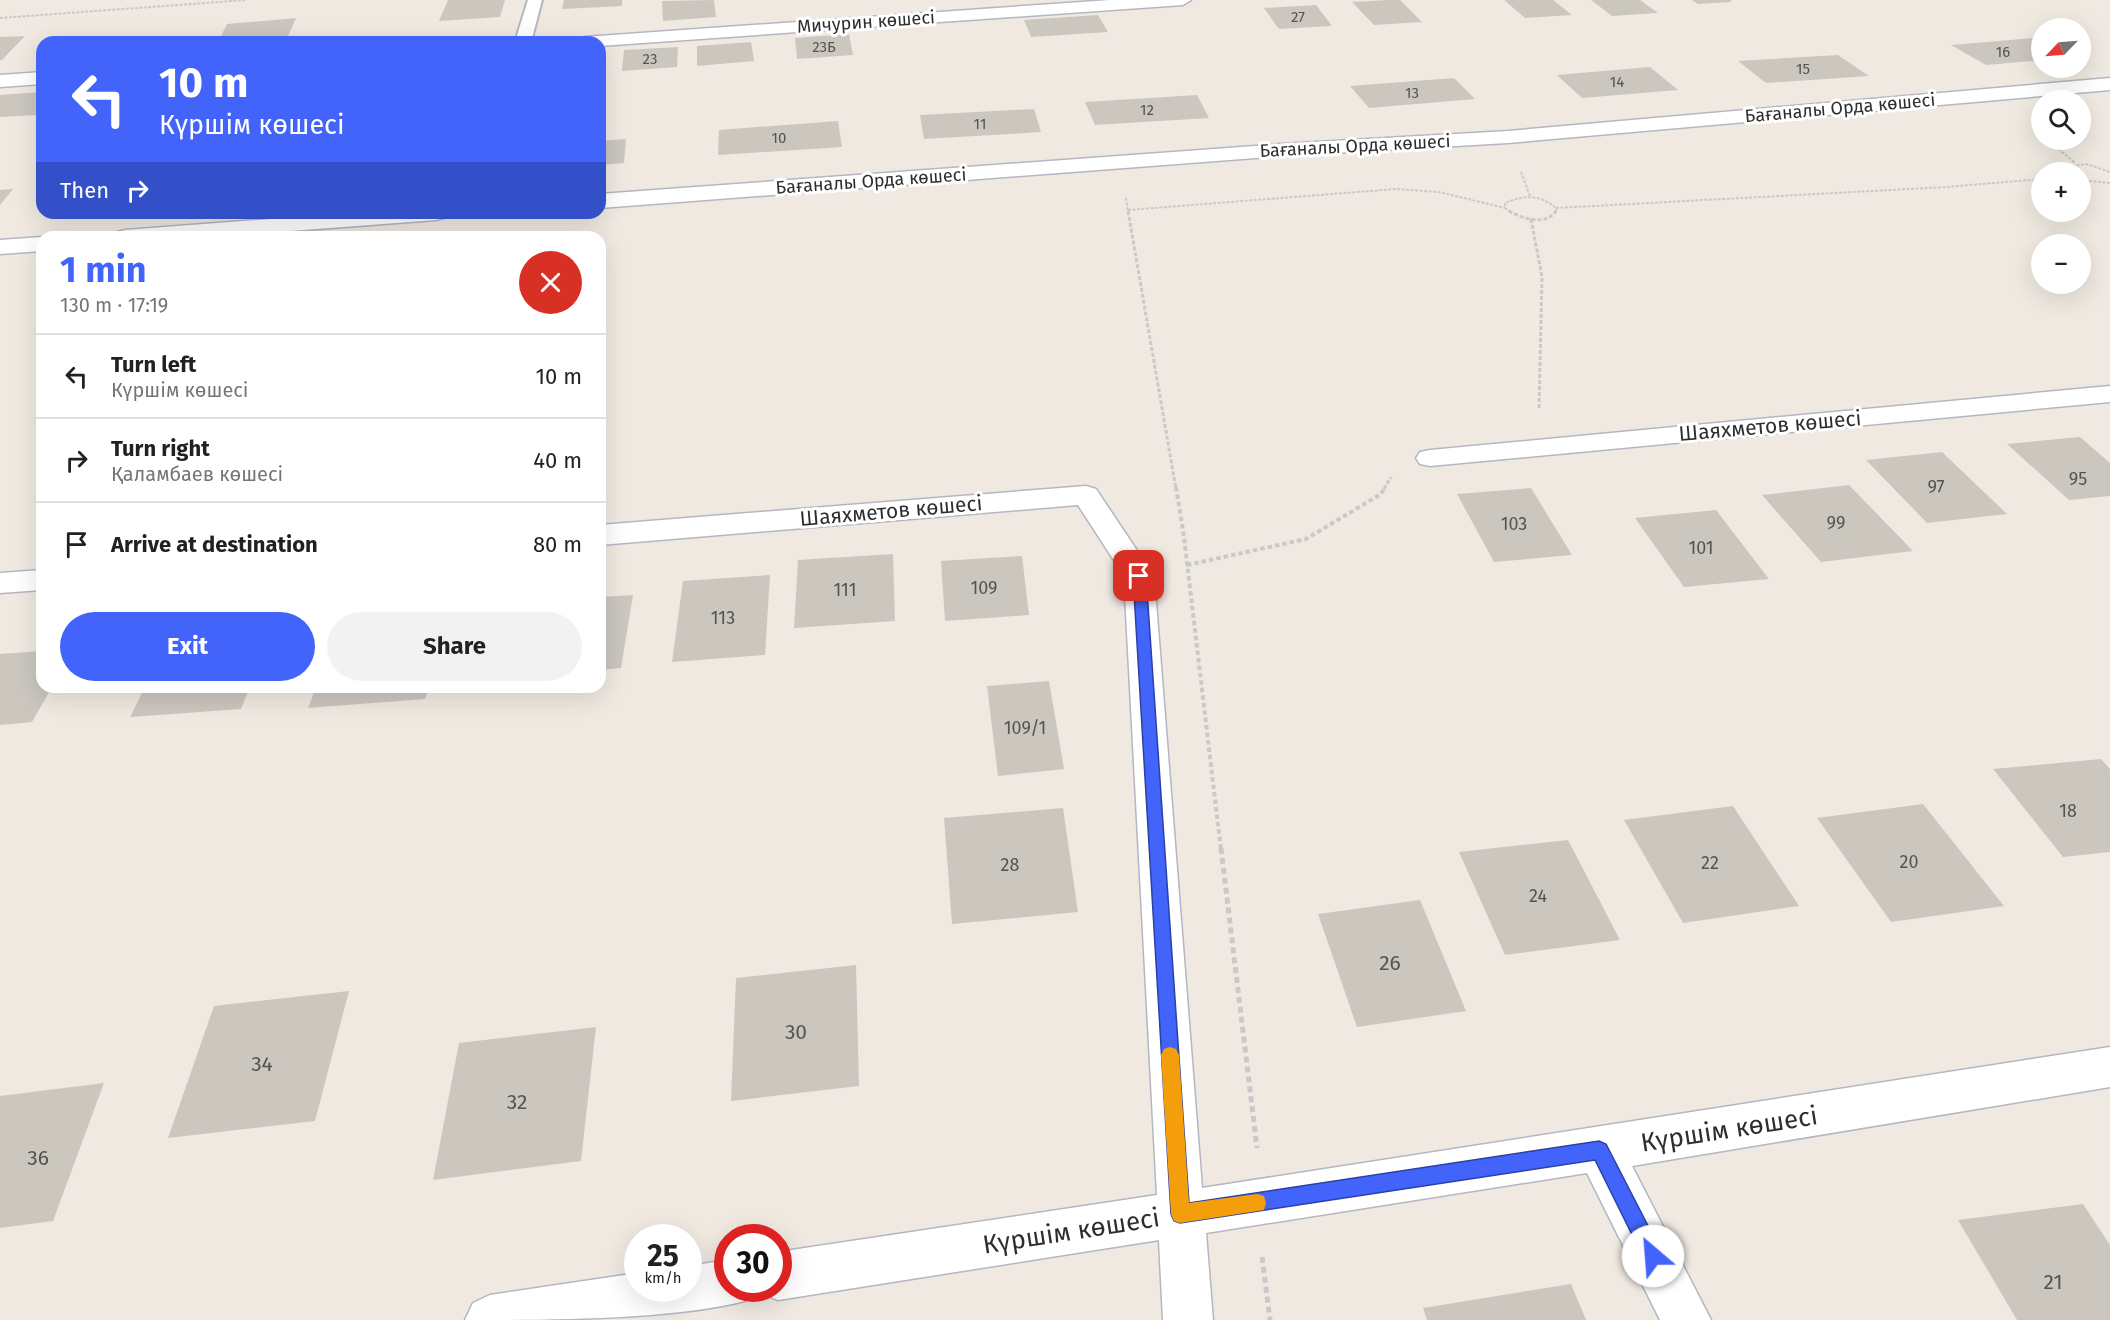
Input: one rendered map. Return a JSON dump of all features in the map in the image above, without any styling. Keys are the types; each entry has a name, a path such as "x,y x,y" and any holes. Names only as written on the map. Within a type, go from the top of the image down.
{"street":[{"name":"Мичурин көшесі","path":"606,40 807,17 1183,0"},
{"path":"0,81 36,78"},
{"name":"Бағаналы Орда көшесі","path":"606,201 1120,162 1508,137 2110,84"},
{"path":"203,231 358,219"},
{"path":"0,247 36,244"},
{"name":"Шаяхметов көшесі","path":"1430,458 2110,394"},
{"name":"Шаяхметов көшесі","path":"606,534 1086,495 1139,576"},
{"path":"1139,576 1188,1320"},
{"path":"0,583 36,580"},
{"name":"Күршім көшесі","path":"792,1274 1599,1150 2110,1067"},
{"path":"1599,1150 1686,1320"},
{"path":"490,1320 714,1286"}],"lane":[{"path":"525,36 535,0"}],"path":[{"path":"0,18 246,0"},
{"path":"2060,150 2074,162"},
{"path":"1120,162 1188,565 1257,1138 1256,1203 1269,1320"},
{"path":"2091,167 2109,171"},
{"path":"1505,208 1505,203 1520,196 1542,199 1556,208 1946,187 2031,180"},
{"path":"2091,182 2110,183"},
{"path":"2103,184 2110,189"},
{"path":"1128,210 1396,189 1439,192 1505,208 1519,217 1531,219 1551,217 1556,213 1556,208"},
{"path":"1531,219 1542,277 1538,448"},
{"path":"1139,576 1306,539 1381,494 1394,473 1430,458"}],"building":[{"path":"448,0 505,0 500,17 439,21"},
{"path":"564,0 622,0 622,6 562,9"},
{"path":"714,0 716,17 663,21 662,1"},
{"path":"1400,0 1422,22 1374,25 1352,2"},
{"path":"1504,0 1553,0 1572,15 1525,18"},
{"path":"1591,0 1640,0 1658,13 1612,16"},
{"path":"1692,0 1731,0 1731,2 1698,4"},
{"path":"1316,5 1332,26 1279,29 1264,8"},
{"path":"1098,15 1108,32 1031,37 1024,20"},
{"path":"296,18 288,36 221,36 227,24"},
{"path":"849,34 853,55 797,59 795,38"},
{"path":"25,36 2,60 0,60 0,37"},
{"path":"2031,38 2031,61 1986,65 1951,45"},
{"path":"751,42 754,61 697,66 697,46"},
{"path":"678,47 677,67 622,71 624,50"},
{"path":"1838,55 1869,76 1766,83 1738,61"},
{"path":"1650,67 1678,90 1582,98 1557,75"},
{"path":"1454,78 1475,99 1369,108 1350,86"},
{"path":"36,92 36,115 0,117 0,95"},
{"path":"1197,95 1209,118 1095,125 1085,102"},
{"path":"1034,109 1041,132 924,139 920,115"},
{"path":"838,121 842,147 718,155 719,130"},
{"path":"626,139 624,163 606,164 606,141"},
{"path":"13,189 0,205 0,190"},
{"path":"2080,437 2110,463 2110,496 2069,500 2007,444"},
{"path":"1942,452 2007,514 1927,523 1866,460"},
{"path":"1849,485 1913,551 1821,562 1762,495"},
{"path":"1531,488 1572,555 1494,562 1457,494"},
{"path":"1716,510 1769,579 1684,587 1635,518"},
{"path":"893,554 895,621 794,628 798,560"},
{"path":"1022,556 1029,615 945,621 941,561"},
{"path":"770,575 765,655 672,662 683,581"},
{"path":"633,595 621,668 606,669 606,597"},
{"path":"36,651 36,693 49,693 32,722 0,725 0,654"},
{"path":"1049,681 1064,769 998,776 987,686"},
{"path":"142,693 248,693 241,709 130,717"},
{"path":"314,693 427,693 425,699 308,708"},
{"path":"2101,759 2110,769 2110,852 2063,857 1993,769"},
{"path":"1923,804 2004,906 1891,922 1817,818"},
{"path":"1733,806 1799,906 1683,923 1624,820"},
{"path":"1063,808 1078,912 952,924 944,818"},
{"path":"1568,840 1620,940 1505,955 1459,852"},
{"path":"1420,900 1466,1011 1357,1027 1318,914"},
{"path":"856,965 859,1086 731,1101 736,978"},
{"path":"349,991 315,1121 168,1138 214,1006"},
{"path":"596,1027 581,1161 433,1180 459,1043"},
{"path":"104,1083 53,1221 0,1228 0,1096"},
{"path":"2083,1204 2110,1245 2110,1320 2017,1320 1958,1220"},
{"path":"1571,1284 1586,1320 1427,1320 1423,1308"}],"slow traffic":[{"path":"1170,1055 1180,1214 1257,1203"}],"route":[{"path":"1139,576 1180,1214 1599,1150 1653,1256"}]}
